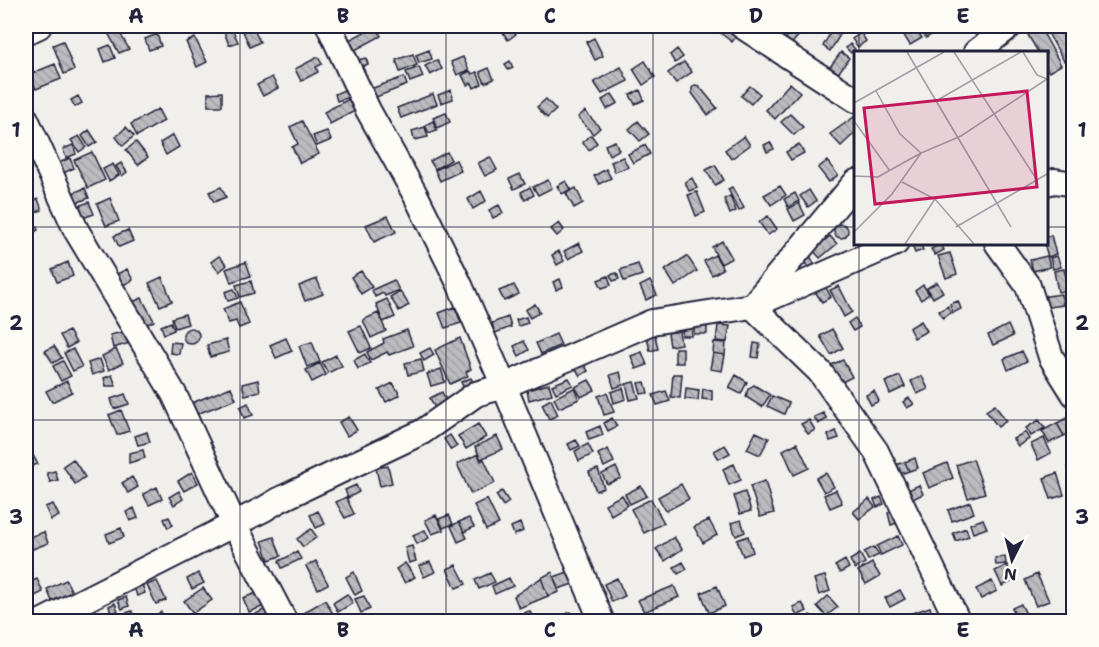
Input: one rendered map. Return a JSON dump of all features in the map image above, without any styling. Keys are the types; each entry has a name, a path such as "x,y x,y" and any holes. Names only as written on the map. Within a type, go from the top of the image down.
{"street":[{"path":"26,32 39,26"},
{"path":"328,26 368,110 416,196 459,283 602,621"},
{"path":"742,26 854,99"},
{"path":"977,51 1010,26"},
{"path":"26,119 76,231 174,394 234,524 285,621"},
{"path":"1048,183 1055,181 1074,184"},
{"path":"753,306 854,184"},
{"path":"41,621 279,500 422,432 476,394 504,386 652,322 753,306 894,244"},
{"path":"998,244 1028,286 1051,357 1074,394"},
{"path":"753,306 820,372 876,451 958,621"}],"building":[{"path":"116,26 129,49 119,53 107,31"},
{"path":"231,26 238,42 229,45 223,29"},
{"path":"250,26 260,42 250,47 242,29"},
{"path":"376,26 381,36 355,50 349,40"},
{"path":"509,26 516,34 508,40 500,28"},
{"path":"722,26 730,26 739,33 732,42 717,30"},
{"path":"797,26 806,26 799,34 794,30"},
{"path":"837,26 848,26 844,32"},
{"path":"898,26 914,26 922,38 910,45"},
{"path":"918,26 929,26 934,33 926,38"},
{"path":"1044,26 1060,26 1074,50 1074,56 1064,61"},
{"path":"1041,29 1061,65 1049,72 1048,51 1037,51 1028,35"},
{"path":"793,30 799,35 788,48 782,43"},
{"path":"832,30 840,35 830,51 823,46"},
{"path":"861,33 866,41 858,47 852,39"},
{"path":"157,34 161,46 149,50 145,39"},
{"path":"195,38 207,62 197,67 186,42"},
{"path":"594,38 603,56 595,60 586,42"},
{"path":"63,41 74,70 64,74 53,45"},
{"path":"850,44 855,49 851,53 846,48"},
{"path":"110,45 115,58 105,62 100,49"},
{"path":"677,49 683,57 675,63 670,55"},
{"path":"429,50 432,59 419,63 416,55"},
{"path":"841,52 849,58 833,81 825,74"},
{"path":"413,54 417,65 400,72 396,60"},
{"path":"318,57 322,64 316,67 318,72 301,81 295,69"},
{"path":"463,57 469,70 457,75 451,62"},
{"path":"366,58 368,64 361,67 358,60"},
{"path":"437,60 442,69 430,75 425,66"},
{"path":"510,61 513,68 508,70 505,64"},
{"path":"645,61 655,77 643,85 633,69"},
{"path":"684,62 692,72 676,83 668,73"},
{"path":"55,64 61,79 36,89 30,74"},
{"path":"419,67 423,77 410,82 406,72"},
{"path":"621,67 628,81 602,94 594,82"},
{"path":"489,68 494,79 485,83 480,72"},
{"path":"470,71 472,74 477,72 482,84 474,88 472,83 467,85 462,75"},
{"path":"26,76 34,89 26,92"},
{"path":"272,77 278,88 263,96 257,85"},
{"path":"404,77 407,85 376,97 373,88"},
{"path":"790,83 800,92 775,119 766,110"},
{"path":"695,85 699,86 717,108 708,115 692,93"},
{"path":"750,86 760,94 751,104 741,96"},
{"path":"351,87 353,96 337,101 335,94"},
{"path":"451,90 453,99 441,103 438,95"},
{"path":"640,90 644,100 635,104 630,95"},
{"path":"222,92 222,106 208,106 208,93"},
{"path":"433,94 437,104 401,118 397,108"},
{"path":"612,94 618,103 607,109 602,100"},
{"path":"78,96 82,103 75,107 71,100"},
{"path":"349,99 355,111 330,124 324,112"},
{"path":"546,99 556,110 547,118 537,107"},
{"path":"158,109 164,121 137,136 131,124"},
{"path":"585,111 600,128 593,134 578,117"},
{"path":"446,113 450,122 437,128 433,118"},
{"path":"790,114 803,127 794,135 781,122"},
{"path":"854,117 854,134 841,146 830,134"},
{"path":"302,121 319,154 300,163 292,147 298,144 290,127"},
{"path":"433,121 437,130 429,133 425,125"},
{"path":"638,121 649,134 640,141 629,129"},
{"path":"126,127 134,136 123,146 116,137"},
{"path":"425,127 428,137 414,140 412,131"},
{"path":"89,130 97,142 89,147 82,136"},
{"path":"327,131 331,140 317,146 313,136"},
{"path":"173,135 179,147 166,155 160,143"},
{"path":"591,135 597,143 589,150 582,142"},
{"path":"79,136 86,147 79,152 71,140"},
{"path":"744,136 750,145 731,159 725,150"},
{"path":"615,141 619,150 609,155 605,145"},
{"path":"136,142 148,157 138,165 126,150"},
{"path":"770,142 774,149 767,152 764,145"},
{"path":"799,144 804,153 791,160 786,152"},
{"path":"73,145 76,154 66,158 63,149"},
{"path":"645,145 650,154 633,163 628,154"},
{"path":"92,152 105,180 88,188 74,160"},
{"path":"447,152 451,160 435,169 430,161"},
{"path":"490,157 497,170 485,176 478,163"},
{"path":"623,157 628,167 615,172 611,162"},
{"path":"70,158 74,168 59,175 54,165"},
{"path":"456,160 461,171 440,181 435,170"},
{"path":"827,161 838,175 829,182 818,168"},
{"path":"121,163 127,172 122,176 116,166"},
{"path":"113,164 119,175 109,181 103,169"},
{"path":"715,165 724,180 715,185 706,170"},
{"path":"606,169 611,178 599,184 594,176"},
{"path":"520,174 525,184 514,189 509,179"},
{"path":"692,178 697,188 689,191 685,182"},
{"path":"548,180 552,188 538,195 533,187"},
{"path":"566,181 571,189 562,194 557,186"},
{"path":"780,186 786,195 771,205 764,195"},
{"path":"221,187 226,197 214,202 209,192"},
{"path":"530,187 534,195 525,200 521,192"},
{"path":"732,187 744,208 739,211 728,189"},
{"path":"85,188 89,198 70,205 66,196"},
{"path":"576,188 583,203 574,208 566,193"},
{"path":"809,190 816,201 808,207 800,196"},
{"path":"481,191 486,201 473,209 468,199"},
{"path":"697,192 705,212 696,216 688,195"},
{"path":"795,193 799,201 788,207 784,199"},
{"path":"730,196 736,211 730,214 724,199"},
{"path":"110,198 119,221 106,226 97,204"},
{"path":"38,199 42,210 26,216 26,203"},
{"path":"89,202 94,214 77,220 73,208"},
{"path":"799,203 805,215 794,221 788,209"},
{"path":"499,205 503,213 493,218 489,210"},
{"path":"32,215 38,230 26,235 26,218"},
{"path":"388,216 396,232 374,242 366,225"},
{"path":"768,216 777,229 768,235 759,222"},
{"path":"559,223 564,230 557,236 551,229"},
{"path":"838,224 844,224 848,231 844,238 838,238 834,234 834,228"},
{"path":"128,230 133,241 119,247 114,236"},
{"path":"1051,235 1056,254 1048,257 1044,244 1048,244 1048,236"},
{"path":"830,236 837,244 820,258 813,250"},
{"path":"722,241 732,258 721,264 712,247"},
{"path":"579,243 583,251 568,259 564,251"},
{"path":"911,244 920,244 923,250 915,253"},
{"path":"941,244 944,250 935,255 931,249"},
{"path":"559,251 564,261 557,265 552,255"},
{"path":"950,253 957,274 946,278 938,256"},
{"path":"809,254 816,267 809,270 803,258"},
{"path":"715,255 723,269 712,275 704,261"},
{"path":"219,256 227,265 219,272 211,262"},
{"path":"687,256 697,271 675,286 665,270"},
{"path":"1047,256 1050,267 1033,271 1030,260"},
{"path":"1057,256 1061,267 1053,269 1050,258"},
{"path":"68,262 73,276 57,282 52,269"},
{"path":"246,262 251,276 231,282 226,269"},
{"path":"638,264 642,275 624,281 620,270"},
{"path":"127,269 133,280 119,287 113,276"},
{"path":"1064,269 1069,290 1058,292 1054,271"},
{"path":"361,271 372,287 361,294 351,277"},
{"path":"617,273 619,279 613,281 610,275"},
{"path":"608,276 611,285 602,288 598,280"},
{"path":"162,277 172,301 160,306 149,283"},
{"path":"317,279 323,294 305,301 299,286"},
{"path":"560,279 563,287 556,290 553,282"},
{"path":"394,280 399,290 385,296 383,293 375,297 372,290"},
{"path":"251,281 254,293 240,297 236,285"},
{"path":"650,281 657,295 646,300 640,286"},
{"path":"937,282 943,292 933,298 927,288"},
{"path":"824,284 831,297 822,302 814,290"},
{"path":"514,285 519,294 504,301 499,291"},
{"path":"923,285 929,294 921,300 915,291"},
{"path":"839,286 852,312 844,317 830,290"},
{"path":"234,289 238,298 228,301 225,292"},
{"path":"400,291 409,305 399,311 390,297"},
{"path":"1061,294 1063,305 1043,308 1041,297"},
{"path":"142,298 154,321 142,327 130,303"},
{"path":"387,299 395,317 383,322 376,304"},
{"path":"958,301 961,309 953,313 950,304"},
{"path":"240,302 249,324 239,328 236,321 229,323 223,309"},
{"path":"535,304 540,312 530,318 525,310"},
{"path":"948,306 951,313 943,318 939,311"},
{"path":"455,307 461,323 445,328 439,313"},
{"path":"378,313 386,331 371,338 363,320"},
{"path":"185,314 188,324 175,328 172,318"},
{"path":"508,317 511,327 495,333 492,323"},
{"path":"526,317 528,323 518,326 516,320"},
{"path":"855,318 860,327 853,331 848,323"},
{"path":"921,321 927,331 914,338 909,328"},
{"path":"171,322 174,330 164,334 161,326"},
{"path":"691,322 692,336 682,336 682,323"},
{"path":"694,324 707,324 707,334 694,334"},
{"path":"718,325 730,326 727,342 716,341"},
{"path":"1008,325 1013,336 993,345 988,335"},
{"path":"361,326 371,348 360,353 349,331"},
{"path":"191,328 197,330 199,336 197,342 191,344 185,342 183,336 185,330"},
{"path":"832,329 843,348 831,355 820,336"},
{"path":"407,330 413,346 389,355 387,352 371,360 367,352 384,343 383,339"},
{"path":"69,331 76,343 67,348 60,335"},
{"path":"127,331 130,343 113,348 110,335"},
{"path":"679,331 681,344 670,346 668,333"},
{"path":"556,334 561,345 541,354 536,343"},
{"path":"655,335 658,349 650,351 647,337"},
{"path":"286,338 292,351 276,358 270,345"},
{"path":"460,338 471,369 466,372 468,376 450,384 435,350"},
{"path":"226,340 229,352 210,357 207,345"},
{"path":"524,341 529,350 519,356 514,346"},
{"path":"171,342 181,343 179,354 170,353"},
{"path":"312,342 320,362 307,367 299,346"},
{"path":"714,342 726,343 725,355 713,353"},
{"path":"754,343 760,344 758,358 752,357"},
{"path":"54,346 62,358 53,363 45,351"},
{"path":"430,348 434,355 424,361 420,353"},
{"path":"675,348 683,348 683,363 675,363"},
{"path":"73,349 82,367 73,371 64,353"},
{"path":"116,349 123,363 109,370 102,356"},
{"path":"1022,351 1027,361 1008,370 1004,359"},
{"path":"642,352 647,365 636,369 631,356"},
{"path":"713,353 725,355 722,371 710,369"},
{"path":"365,354 370,363 358,369 354,360"},
{"path":"336,355 342,366 328,373 322,362"},
{"path":"100,359 104,371 92,375 88,363"},
{"path":"421,359 424,371 408,375 405,363"},
{"path":"843,360 852,377 840,383 831,365"},
{"path":"63,361 71,376 61,381 53,366"},
{"path":"583,362 588,371 580,376 575,367"},
{"path":"320,363 326,375 312,382 306,370"},
{"path":"441,369 445,382 431,386 427,374"},
{"path":"620,372 623,385 614,388 610,375"},
{"path":"673,374 682,374 680,398 671,397"},
{"path":"112,375 116,386 106,386 104,378"},
{"path":"736,375 747,382 741,394 729,388"},
{"path":"900,376 905,387 890,394 885,382"},
{"path":"922,376 928,389 917,394 911,381"},
{"path":"471,378 475,386 465,391 461,382"},
{"path":"569,378 573,385 556,393 552,385"},
{"path":"258,380 260,391 245,395 242,384"},
{"path":"589,380 595,390 581,397 575,387"},
{"path":"67,381 72,392 52,402 46,391"},
{"path":"634,382 639,398 630,400 626,384"},
{"path":"645,382 648,393 641,394 638,383"},
{"path":"393,383 400,395 386,402 379,390"},
{"path":"549,384 552,394 529,400 527,390"},
{"path":"754,385 770,395 762,407 746,397 748,389"},
{"path":"231,387 236,399 197,414 192,403"},
{"path":"574,388 579,399 559,408 554,398"},
{"path":"623,388 626,399 614,403 611,392"},
{"path":"686,388 699,390 698,400 685,399"},
{"path":"703,389 712,390 712,400 702,399"},
{"path":"666,391 670,401 657,405 653,395"},
{"path":"874,391 879,401 871,405 866,395"},
{"path":"442,392 448,404 436,410 430,398"},
{"path":"607,393 614,412 604,415 598,396"},
{"path":"125,394 129,404 114,409 111,399"},
{"path":"772,396 789,403 784,414 767,406"},
{"path":"909,398 914,404 907,408 903,402"},
{"path":"551,399 558,415 549,419 542,404"},
{"path":"248,403 253,415 244,418 240,407"},
{"path":"995,405 1006,421 998,427 986,411"},
{"path":"121,410 129,431 117,435 109,415"},
{"path":"823,413 827,419 818,424 814,417"},
{"path":"349,417 357,430 347,436 339,422"},
{"path":"1069,417 1074,431 1064,436 1057,423"},
{"path":"612,418 617,426 608,431 604,423"},
{"path":"809,420 815,430 808,434 801,424"},
{"path":"1039,420 1045,428 1031,436 1026,428"},
{"path":"1057,423 1064,436 1049,443 1042,431"},
{"path":"478,424 486,437 466,449 458,436"},
{"path":"600,426 603,435 589,440 586,432"},
{"path":"836,431 839,438 830,441 828,435"},
{"path":"147,432 150,442 138,445 135,436"},
{"path":"756,432 769,438 760,455 747,449"},
{"path":"1025,432 1029,439 1018,446 1013,439"},
{"path":"450,435 457,446 451,450 444,439"},
{"path":"497,436 503,449 481,459 475,447"},
{"path":"1044,438 1051,453 1038,460 1031,444"},
{"path":"576,440 580,446 571,450 568,444"},
{"path":"797,443 809,468 794,475 783,450"},
{"path":"588,444 593,454 579,461 575,451"},
{"path":"725,445 730,453 719,459 714,451"},
{"path":"608,449 614,462 604,467 598,454"},
{"path":"143,450 145,458 129,463 129,453"},
{"path":"32,454 38,464 28,467 26,456"},
{"path":"478,454 481,461 484,459 495,483 471,494 457,464"},
{"path":"915,458 918,468 909,471 905,462"},
{"path":"73,459 85,477 75,484 63,466"},
{"path":"973,459 985,493 968,498 956,465"},
{"path":"905,462 909,471 898,475 895,465"},
{"path":"947,463 953,478 929,488 923,473"},
{"path":"734,464 741,480 729,485 723,469"},
{"path":"388,466 392,483 380,486 376,468"},
{"path":"1074,466 1074,477 1071,478 1068,467"},
{"path":"616,467 621,478 607,484 602,474"},
{"path":"598,469 604,488 596,491 589,472"},
{"path":"55,471 58,480 50,482 47,473"},
{"path":"192,472 198,483 184,491 178,481"},
{"path":"826,473 834,487 824,492 816,478"},
{"path":"1057,473 1064,495 1051,499 1044,478"},
{"path":"132,477 138,487 128,493 122,483"},
{"path":"765,481 774,513 760,517 750,486"},
{"path":"681,484 689,499 666,511 658,497"},
{"path":"356,485 359,492 348,498 345,490"},
{"path":"919,485 923,494 911,500 906,491"},
{"path":"641,486 647,496 630,504 625,494"},
{"path":"157,487 162,499 149,505 143,494"},
{"path":"836,490 842,503 830,508 824,495"},
{"path":"179,491 183,499 174,505 169,497"},
{"path":"502,491 509,502 503,506 496,495"},
{"path":"745,492 751,511 740,514 734,496"},
{"path":"622,495 628,505 611,515 605,504"},
{"path":"346,497 354,514 345,518 336,502"},
{"path":"881,497 884,504 877,507 874,500"},
{"path":"487,499 499,524 486,530 474,505"},
{"path":"651,499 664,523 644,533 631,509"},
{"path":"869,499 875,507 859,519 853,512"},
{"path":"970,502 974,513 952,521 948,510"},
{"path":"53,504 59,516 51,520 45,507"},
{"path":"134,508 138,518 130,521 126,512"},
{"path":"896,510 900,522 891,525 888,513"},
{"path":"318,511 325,524 316,528 310,515"},
{"path":"436,515 443,530 432,534 425,520"},
{"path":"449,515 453,524 443,528 439,519"},
{"path":"169,517 173,525 168,528 164,519"},
{"path":"469,518 474,527 464,532 459,522"},
{"path":"983,519 987,528 973,533 970,524"},
{"path":"709,520 717,535 703,543 694,527"},
{"path":"741,520 745,532 736,536 731,523"},
{"path":"459,522 467,538 458,542 451,526"},
{"path":"520,523 523,531 514,535 511,527"},
{"path":"121,528 124,537 109,543 106,534"},
{"path":"966,528 969,536 956,541 953,533"},
{"path":"311,529 317,537 303,547 297,539"},
{"path":"425,530 429,538 417,544 413,535"},
{"path":"44,532 48,543 28,551 26,538"},
{"path":"748,536 753,552 743,556 737,540"},
{"path":"898,536 902,545 881,555 877,546"},
{"path":"274,537 281,556 269,560 262,541"},
{"path":"674,537 682,549 665,561 656,549"},
{"path":"412,546 416,561 409,563 405,548"},
{"path":"874,547 879,555 868,560 864,552"},
{"path":"297,552 301,559 282,568 279,561"},
{"path":"860,554 865,563 855,569 850,560"},
{"path":"1005,557 1006,564 996,565 995,558"},
{"path":"845,560 849,568 840,573 835,566"},
{"path":"26,561 32,574 26,577"},
{"path":"316,561 328,584 318,589 306,566"},
{"path":"430,562 435,572 424,577 419,566"},
{"path":"683,562 687,569 678,574 674,567"},
{"path":"405,563 415,577 405,583 396,569"},
{"path":"872,563 880,576 866,584 858,571"},
{"path":"456,565 466,584 456,588 447,569"},
{"path":"1007,565 1015,580 1002,586 995,571"},
{"path":"354,572 362,591 355,595 346,577"},
{"path":"552,572 559,592 548,596 541,578"},
{"path":"568,572 573,584 558,589 554,577"},
{"path":"198,573 204,583 192,589 187,579"},
{"path":"490,573 495,582 479,589 475,580"},
{"path":"1037,574 1049,601 1036,606 1025,580"},
{"path":"825,576 830,591 819,595 814,579"},
{"path":"509,578 513,586 495,594 492,586"},
{"path":"541,578 548,596 519,608 514,596"},
{"path":"617,578 625,596 612,602 604,584"},
{"path":"37,579 43,592 31,598 26,584"},
{"path":"66,580 72,592 52,601 47,589"},
{"path":"157,581 166,600 156,604 147,585"},
{"path":"992,581 997,591 981,599 976,589"},
{"path":"142,584 145,593 137,596 134,587"},
{"path":"674,586 679,597 644,612 638,600"},
{"path":"717,586 725,606 709,613 701,593"},
{"path":"203,588 212,600 193,613 184,601"},
{"path":"900,590 905,599 890,607 885,598"},
{"path":"262,591 267,605 249,612 243,598"},
{"path":"347,594 353,603 338,612 333,603"},
{"path":"364,596 370,609 361,613 355,599"},
{"path":"828,596 838,607 826,616 817,606"},
{"path":"126,597 129,606 122,609 118,600"},
{"path":"325,600 335,617 327,622 309,622 303,613"},
{"path":"115,603 118,611 111,614 109,606"},
{"path":"802,603 807,611 797,616 793,607"},
{"path":"1021,604 1026,614 1017,618 1012,608"},
{"path":"271,606 279,622 258,622 254,615"},
{"path":"930,607 934,620 911,622 909,614"},
{"path":"132,611 136,621 121,622 119,615"},
{"path":"530,611 534,622 526,622 523,613"},
{"path":"161,612 167,622 150,622 149,619"},
{"path":"571,612 575,622 556,622 554,619"},
{"path":"507,614 510,621 499,622 497,618"},
{"path":"810,615 819,621 806,622"},
{"path":"699,616 701,622 686,622 685,620"}]}
